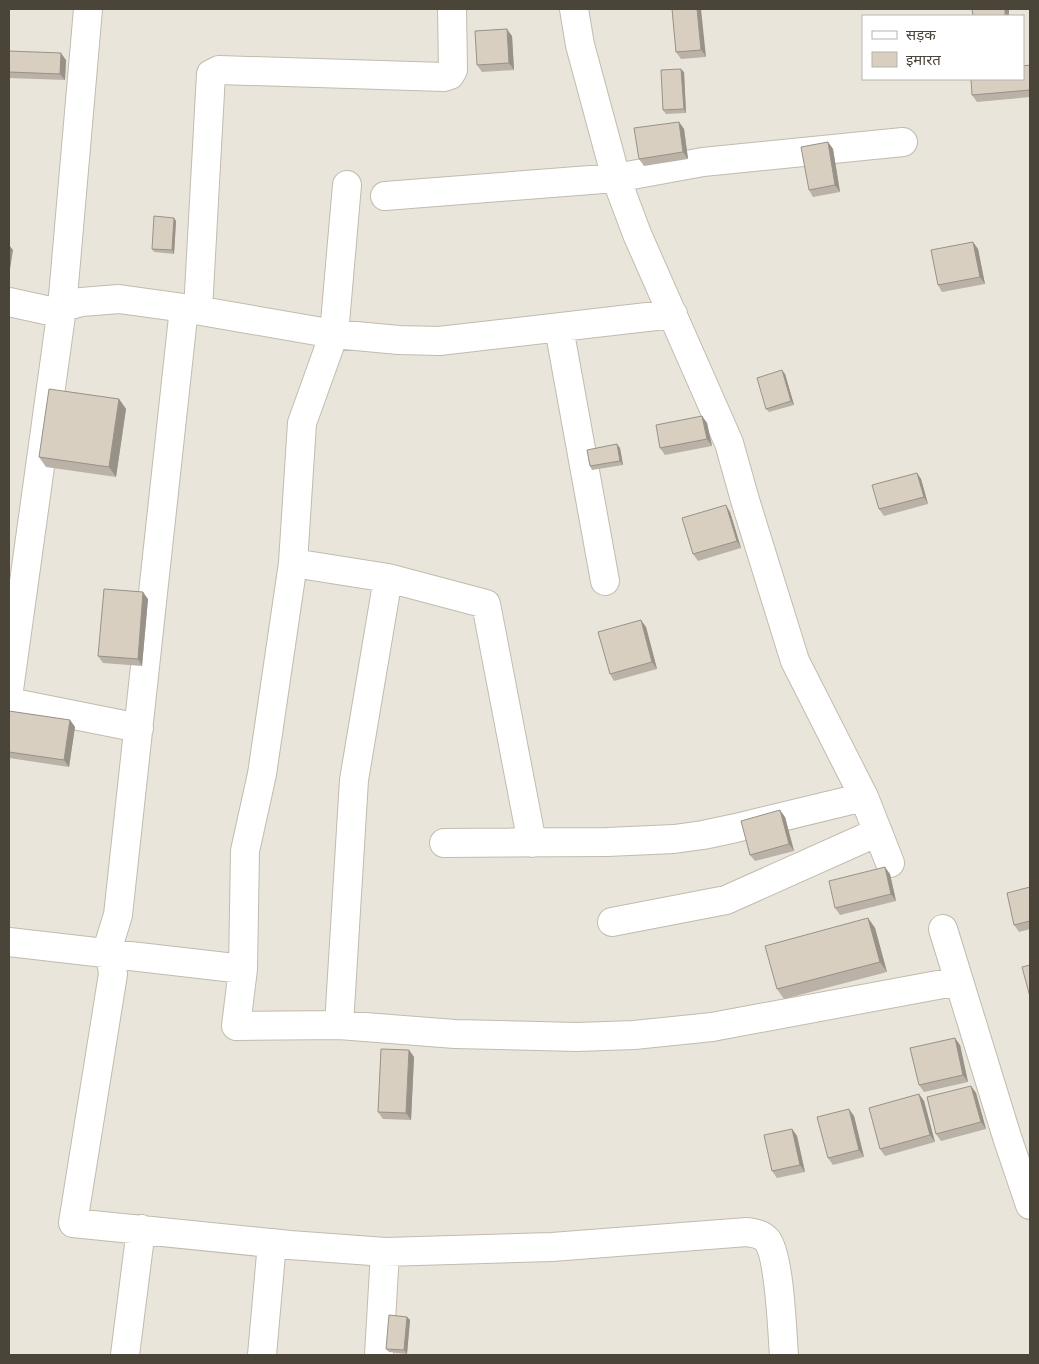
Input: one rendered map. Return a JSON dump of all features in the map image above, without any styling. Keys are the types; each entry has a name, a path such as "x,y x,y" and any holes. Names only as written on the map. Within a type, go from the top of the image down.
{"street":[{"path":"9,690 62,308 88,9"},
{"path":"452,9 453,70 450,75 444,77 219,70 210,74 191,309 139,728 118,915 109,944 113,974 73,1223 385,1252 552,1247 746,1232 760,1234 768,1241 773,1255 779,1293 784,1355"},
{"path":"574,9 580,45 616,178 637,234 674,314 729,443 795,661 864,797 890,863"},
{"path":"385,196 616,178 703,162 903,142"},
{"path":"346,186 334,334 302,423 293,563 262,774 245,851 243,969 236,1026 339,1025 455,1034 577,1037 634,1035 712,1027 959,981"},
{"path":"9,302 36,309 50,310 81,302 119,299 191,309 334,334 399,340 439,341 674,314"},
{"path":"559,328 605,581"},
{"path":"293,563 388,578 486,604 532,843"},
{"path":"339,1025 354,780 388,578"},
{"path":"9,702 139,728"},
{"path":"444,843 608,842 703,835 864,797"},
{"path":"612,922 726,900 878,832"},
{"path":"943,929 1006,1137 1030,1205"},
{"path":"9,942 243,969"},
{"path":"125,1355 141,1229"},
{"path":"262,1355 272,1243"},
{"path":"379,1355 385,1252"}],"shaded area":[{"path":"9,9 1030,9 1030,1355 9,1355"}],"building":[{"path":"672,9 697,9 701,50 676,52"},
{"path":"972,9 1005,9 1005,15 973,15"},
{"path":"507,29 509,63 477,65 475,31"},
{"path":"9,51 61,53 60,74 9,72"},
{"path":"1030,65 1030,90 972,95 971,80 1024,80 1024,66"},
{"path":"681,69 684,109 663,110 661,70"},
{"path":"679,122 683,152 639,159 634,128"},
{"path":"828,142 835,185 809,190 801,147"},
{"path":"154,216 174,218 172,250 152,249"},
{"path":"973,242 980,277 938,285 931,250"},
{"path":"782,370 791,401 766,409 757,378"},
{"path":"49,389 119,399 109,467 39,457"},
{"path":"702,416 707,439 660,448 656,425"},
{"path":"617,444 620,461 590,466 587,450"},
{"path":"917,473 924,497 879,509 872,485"},
{"path":"726,505 737,541 693,554 682,518"},
{"path":"104,589 143,592 138,659 98,656"},
{"path":"641,620 652,662 610,674 598,632"},
{"path":"9,711 70,720 64,760 9,752"},
{"path":"780,810 789,844 750,855 741,821"},
{"path":"885,867 891,894 835,908 829,881"},
{"path":"1030,887 1030,921 1014,925 1007,893"},
{"path":"868,918 880,962 777,989 765,946"},
{"path":"1030,965 1030,997 1022,967"},
{"path":"955,1038 963,1075 919,1085 910,1048"},
{"path":"381,1049 409,1050 406,1113 378,1112"},
{"path":"971,1086 981,1122 936,1134 927,1097"},
{"path":"919,1094 930,1135 880,1149 869,1108"},
{"path":"849,1109 859,1150 828,1158 817,1117"},
{"path":"792,1129 800,1165 772,1171 764,1135"},
{"path":"389,1315 407,1317 404,1350 386,1349"}]}
